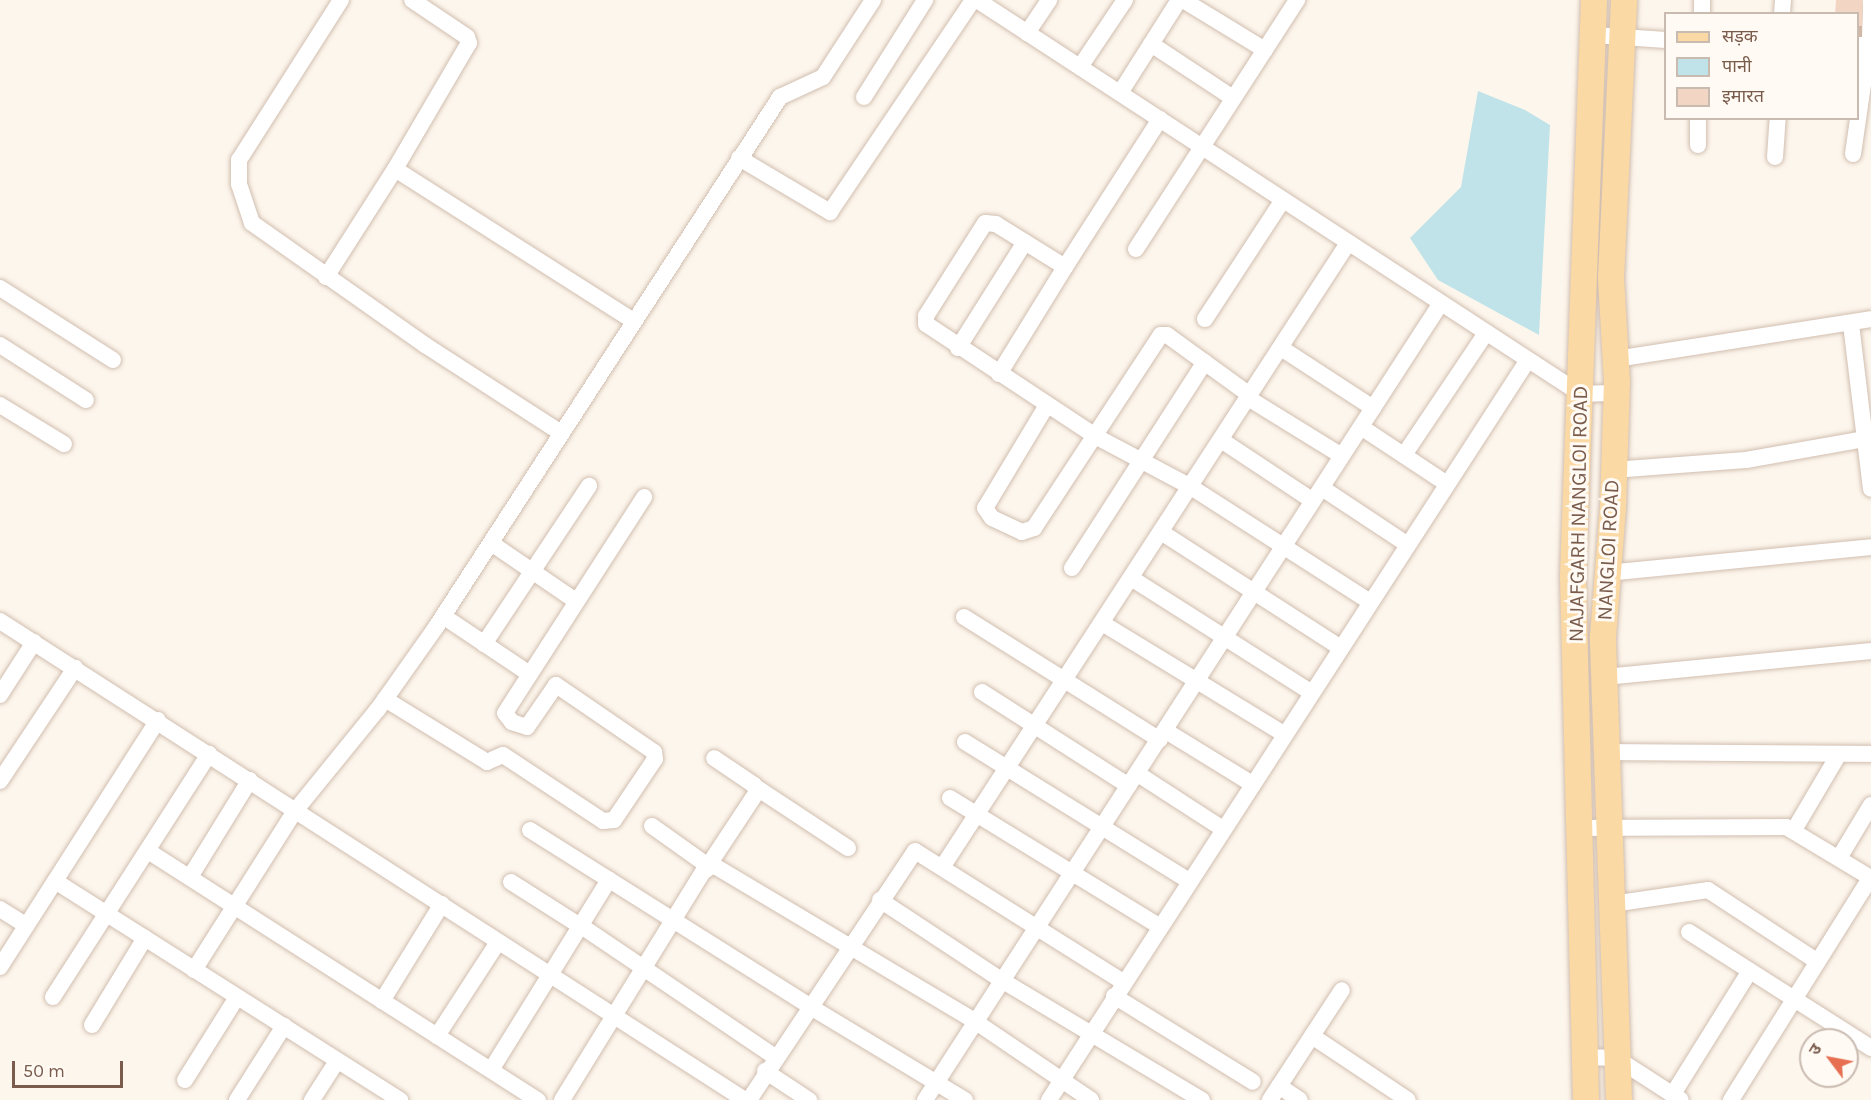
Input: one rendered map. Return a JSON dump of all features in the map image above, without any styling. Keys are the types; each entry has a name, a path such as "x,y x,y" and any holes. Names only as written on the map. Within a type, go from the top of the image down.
{"main road":[{"name":"NAJAFGARH NANGLOI ROAD","path":"1586,1100 1573,576 1594,0"},
{"name":"NANGLOI ROAD","path":"1619,1100 1605,677 1607,573 1617,393 1611,278 1624,0"}],"street":[{"path":"341,0 239,159 237,170 252,223 326,278 561,433"},
{"path":"326,278 395,169 469,43 467,37 412,0"},
{"path":"194,970 295,811 385,699 442,616 491,543 632,320 780,98 823,77 873,0"},
{"path":"864,98 926,0"},
{"path":"740,158 830,212 975,0 997,5 1027,33 1581,394 1617,393"},
{"path":"1027,33 1049,0"},
{"path":"1080,67 1125,0"},
{"path":"1120,93 1181,0 1265,50"},
{"path":"1859,106 1865,57 1866,0"},
{"path":"1136,249 1265,50 1290,2"},
{"path":"1593,34 1664,40"},
{"path":"1151,44 1233,98"},
{"path":"999,374 1160,119"},
{"path":"1698,120 1698,145"},
{"path":"1775,158 1778,120"},
{"path":"1853,154 1857,120"},
{"path":"395,169 632,320"},
{"path":"1205,319 1283,200"},
{"path":"1065,267 992,222 982,226 926,316 930,329 1095,436 1191,487 1370,602"},
{"path":"958,348 1025,242"},
{"path":"943,866 1033,724 1191,487 1246,395 1281,348 1348,243"},
{"path":"0,288 113,360"},
{"path":"925,1100 1441,303"},
{"path":"1616,359 1851,324 1871,319"},
{"path":"1851,324 1868,439 1871,489"},
{"path":"1404,455 1486,333"},
{"path":"1047,405 987,503 987,514 1022,532 1034,528 1161,335 1167,335 1246,395 1342,456"},
{"path":"0,345 86,400"},
{"path":"1281,348 1374,408"},
{"path":"1049,1100 1123,981 1528,360"},
{"path":"1072,568 1205,362"},
{"path":"0,405 64,444"},
{"path":"1361,427 1447,484"},
{"path":"1613,470 1746,460 1868,439"},
{"path":"1221,440 1408,545"},
{"path":"484,644 589,486"},
{"path":"385,699 487,762 503,755 610,823 656,754 556,685 527,727 512,722 505,713 644,497"},
{"path":"1161,532 1256,590 1341,648"},
{"path":"491,543 576,601"},
{"path":"1607,573 1871,547"},
{"path":"1131,578 1227,636 1311,693"},
{"path":"442,616 528,674"},
{"path":"964,617 1063,679 1252,784"},
{"path":"0,621 158,720 295,811 442,904 547,976 747,1100 910,853 920,853 943,866 1123,981"},
{"path":"1102,623 1284,734"},
{"path":"0,695 34,642"},
{"path":"1605,677 1871,651"},
{"path":"0,780 75,668"},
{"path":"982,692 1033,724 1223,829"},
{"path":"0,967 158,720"},
{"path":"964,742 1189,881"},
{"path":"1608,752 1871,754"},
{"path":"53,997 209,754"},
{"path":"1794,830 1839,754"},
{"path":"714,758 848,848"},
{"path":"190,877 250,780"},
{"path":"562,1100 757,788"},
{"path":"950,798 1159,926"},
{"path":"1839,858 1871,805"},
{"path":"1580,828 1751,825 1794,830 1871,878 1731,1100"},
{"path":"652,826 708,866 713,865 734,875 848,947 976,1022 1091,1100"},
{"path":"530,830 674,919 808,1006 965,1100"},
{"path":"147,851 237,904 382,1001 538,1100"},
{"path":"55,880 400,1100"},
{"path":"491,1070 547,976 609,880"},
{"path":"511,882 775,1057"},
{"path":"1612,904 1708,891 1818,962"},
{"path":"880,900 1003,981 1202,1100"},
{"path":"382,1001 442,904"},
{"path":"0,909 26,926"},
{"path":"1689,932 1871,1048"},
{"path":"92,1025 145,938"},
{"path":"437,1036 498,942"},
{"path":"1585,1057 1616,1058 1677,1097 1750,971"},
{"path":"1300,1100 1275,1093 1342,990"},
{"path":"1114,996 1253,1082"},
{"path":"185,1080 237,997"},
{"path":"237,1100 284,1026"},
{"path":"1312,1035 1408,1100"},
{"path":"312,1100 337,1061"},
{"path":"765,1071 809,1100"}],"water":[{"path":"1478,91 1525,110 1550,125 1539,335 1438,280 1410,238 1461,187"}],"building":[{"path":"1836,0 1863,0 1862,26 1859,26 1859,12 1835,12"}]}
